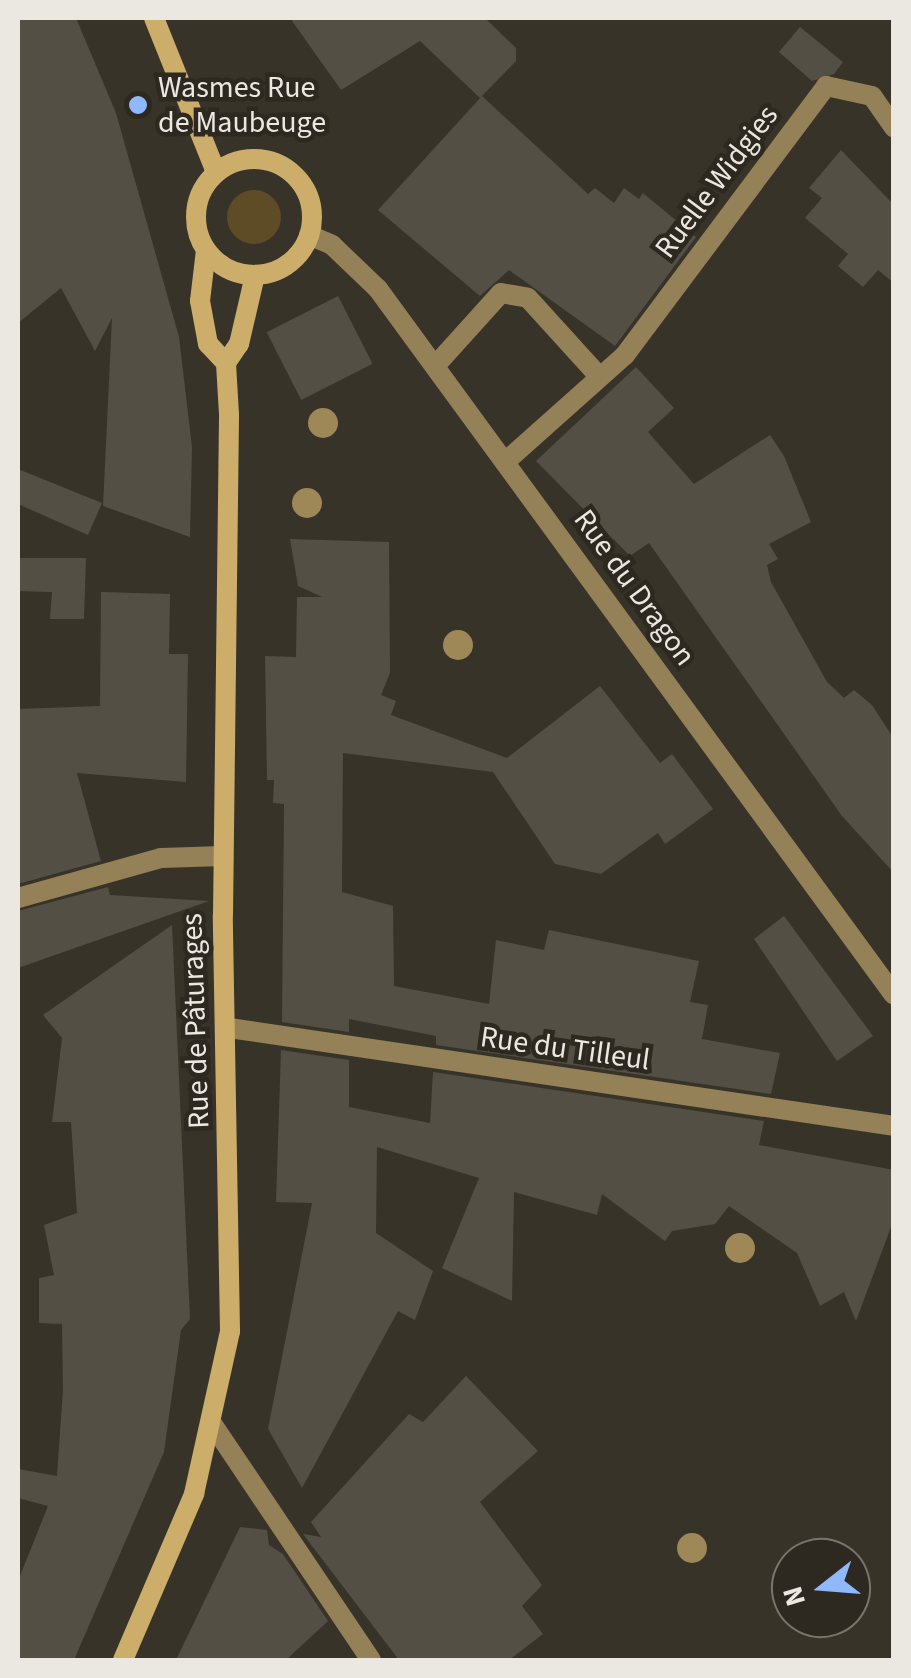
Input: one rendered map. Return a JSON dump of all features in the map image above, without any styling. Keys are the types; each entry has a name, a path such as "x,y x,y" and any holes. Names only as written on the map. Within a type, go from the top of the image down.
{"street":[{"path":"154,18 216,172"},
{"name":"Ruelle Widgies","path":"505,462 596,374 625,354 826,86 872,96 894,128"},
{"path":"253,159 286,168 309,200 309,235 286,265 255,275 227,269 206,250 196,212 216,172 253,159"},
{"name":"Rue du Dragon","path":"309,235 367,276 894,995"},
{"name":"Rue de Pâturages","path":"206,250 200,301 208,344 226,363"},
{"name":"Rue de Pâturages","path":"123,1660 194,1494 213,1424 230,1331 229,1028 223,856 226,363 240,344 255,275"},
{"path":"436,366 502,293 528,298 596,374"},
{"path":"18,898 161,858 223,856"},
{"name":"Rue du Tilleul","path":"229,1028 894,1126"},
{"path":"213,1424 370,1660"}],"shaded area":[{"path":"254,190 273,198 281,217 273,236 254,244 235,236 227,217 235,198"}],"building":[{"path":"18,18 76,18 116,113 179,337 192,447 190,537 103,506 112,318 95,351 61,288 18,323"},
{"path":"290,18 485,18 516,48 516,61 480,98 420,41 341,90"},
{"path":"800,27 843,62 834,74 812,81 779,52"},
{"path":"482,96 588,194 595,188 614,203 624,188 639,199 643,193 696,237 615,346 509,270 480,296 378,210"},
{"path":"841,150 894,205 894,283 878,270 863,287 838,266 848,254 805,218 822,198 809,188"},
{"path":"338,296 373,364 301,400 267,332"},
{"path":"636,367 674,408 648,432 694,484 770,435 784,456 811,522 769,544 778,559 767,565 771,582 827,682 844,698 854,690 872,705 894,739 894,873 842,816 649,543 630,556 536,461"},
{"path":"18,469 102,503 88,535 18,504"},
{"path":"290,539 389,542 390,673 381,695 396,701 391,715 507,758 600,686 660,763 672,754 713,809 665,844 658,833 601,874 555,864 493,772 343,753 342,892 393,906 394,986 489,1004 496,940 544,950 549,930 699,961 690,1002 708,1005 702,1039 780,1053 771,1094 436,1045 436,1036 349,1019 349,1032 282,1022 284,804 273,803 274,780 267,780 265,656 296,657 297,597 322,597 298,586"},
{"path":"18,558 86,558 84,619 50,619 52,592 18,591"},
{"path":"101,592 170,594 169,654 188,654 186,782 77,773 101,861 18,884 18,709 100,706"},
{"path":"108,887 110,895 209,901 18,968 18,911"},
{"path":"784,916 873,1036 837,1061 754,939"},
{"path":"172,925 190,1319 181,1330 164,1452 74,1660 18,1660 18,1581 48,1506 18,1498 18,1469 57,1476 63,1389 62,1324 39,1323 39,1278 54,1275 44,1225 77,1213 71,1122 52,1122 62,1038 43,1015"},
{"path":"281,1050 349,1060 349,1107 430,1123 433,1072 764,1121 759,1145 894,1170 894,1219 856,1321 844,1292 820,1306 797,1253 729,1206 715,1224 672,1231 665,1241 602,1194 597,1215 514,1192 512,1301 442,1268 479,1178 377,1147 376,1233 433,1271 415,1320 398,1311 302,1488 268,1429 312,1203 276,1202"},
{"path":"466,1376 538,1451 480,1502 542,1585 522,1606 543,1634 509,1660 399,1660 303,1534 321,1537 311,1522 409,1414 423,1422"},
{"path":"240,1527 267,1530 269,1545 283,1554 328,1621 286,1660 176,1660"}],"place":[{"name":"Wasmes Rue de Maubeuge","path":"138,105"}]}
